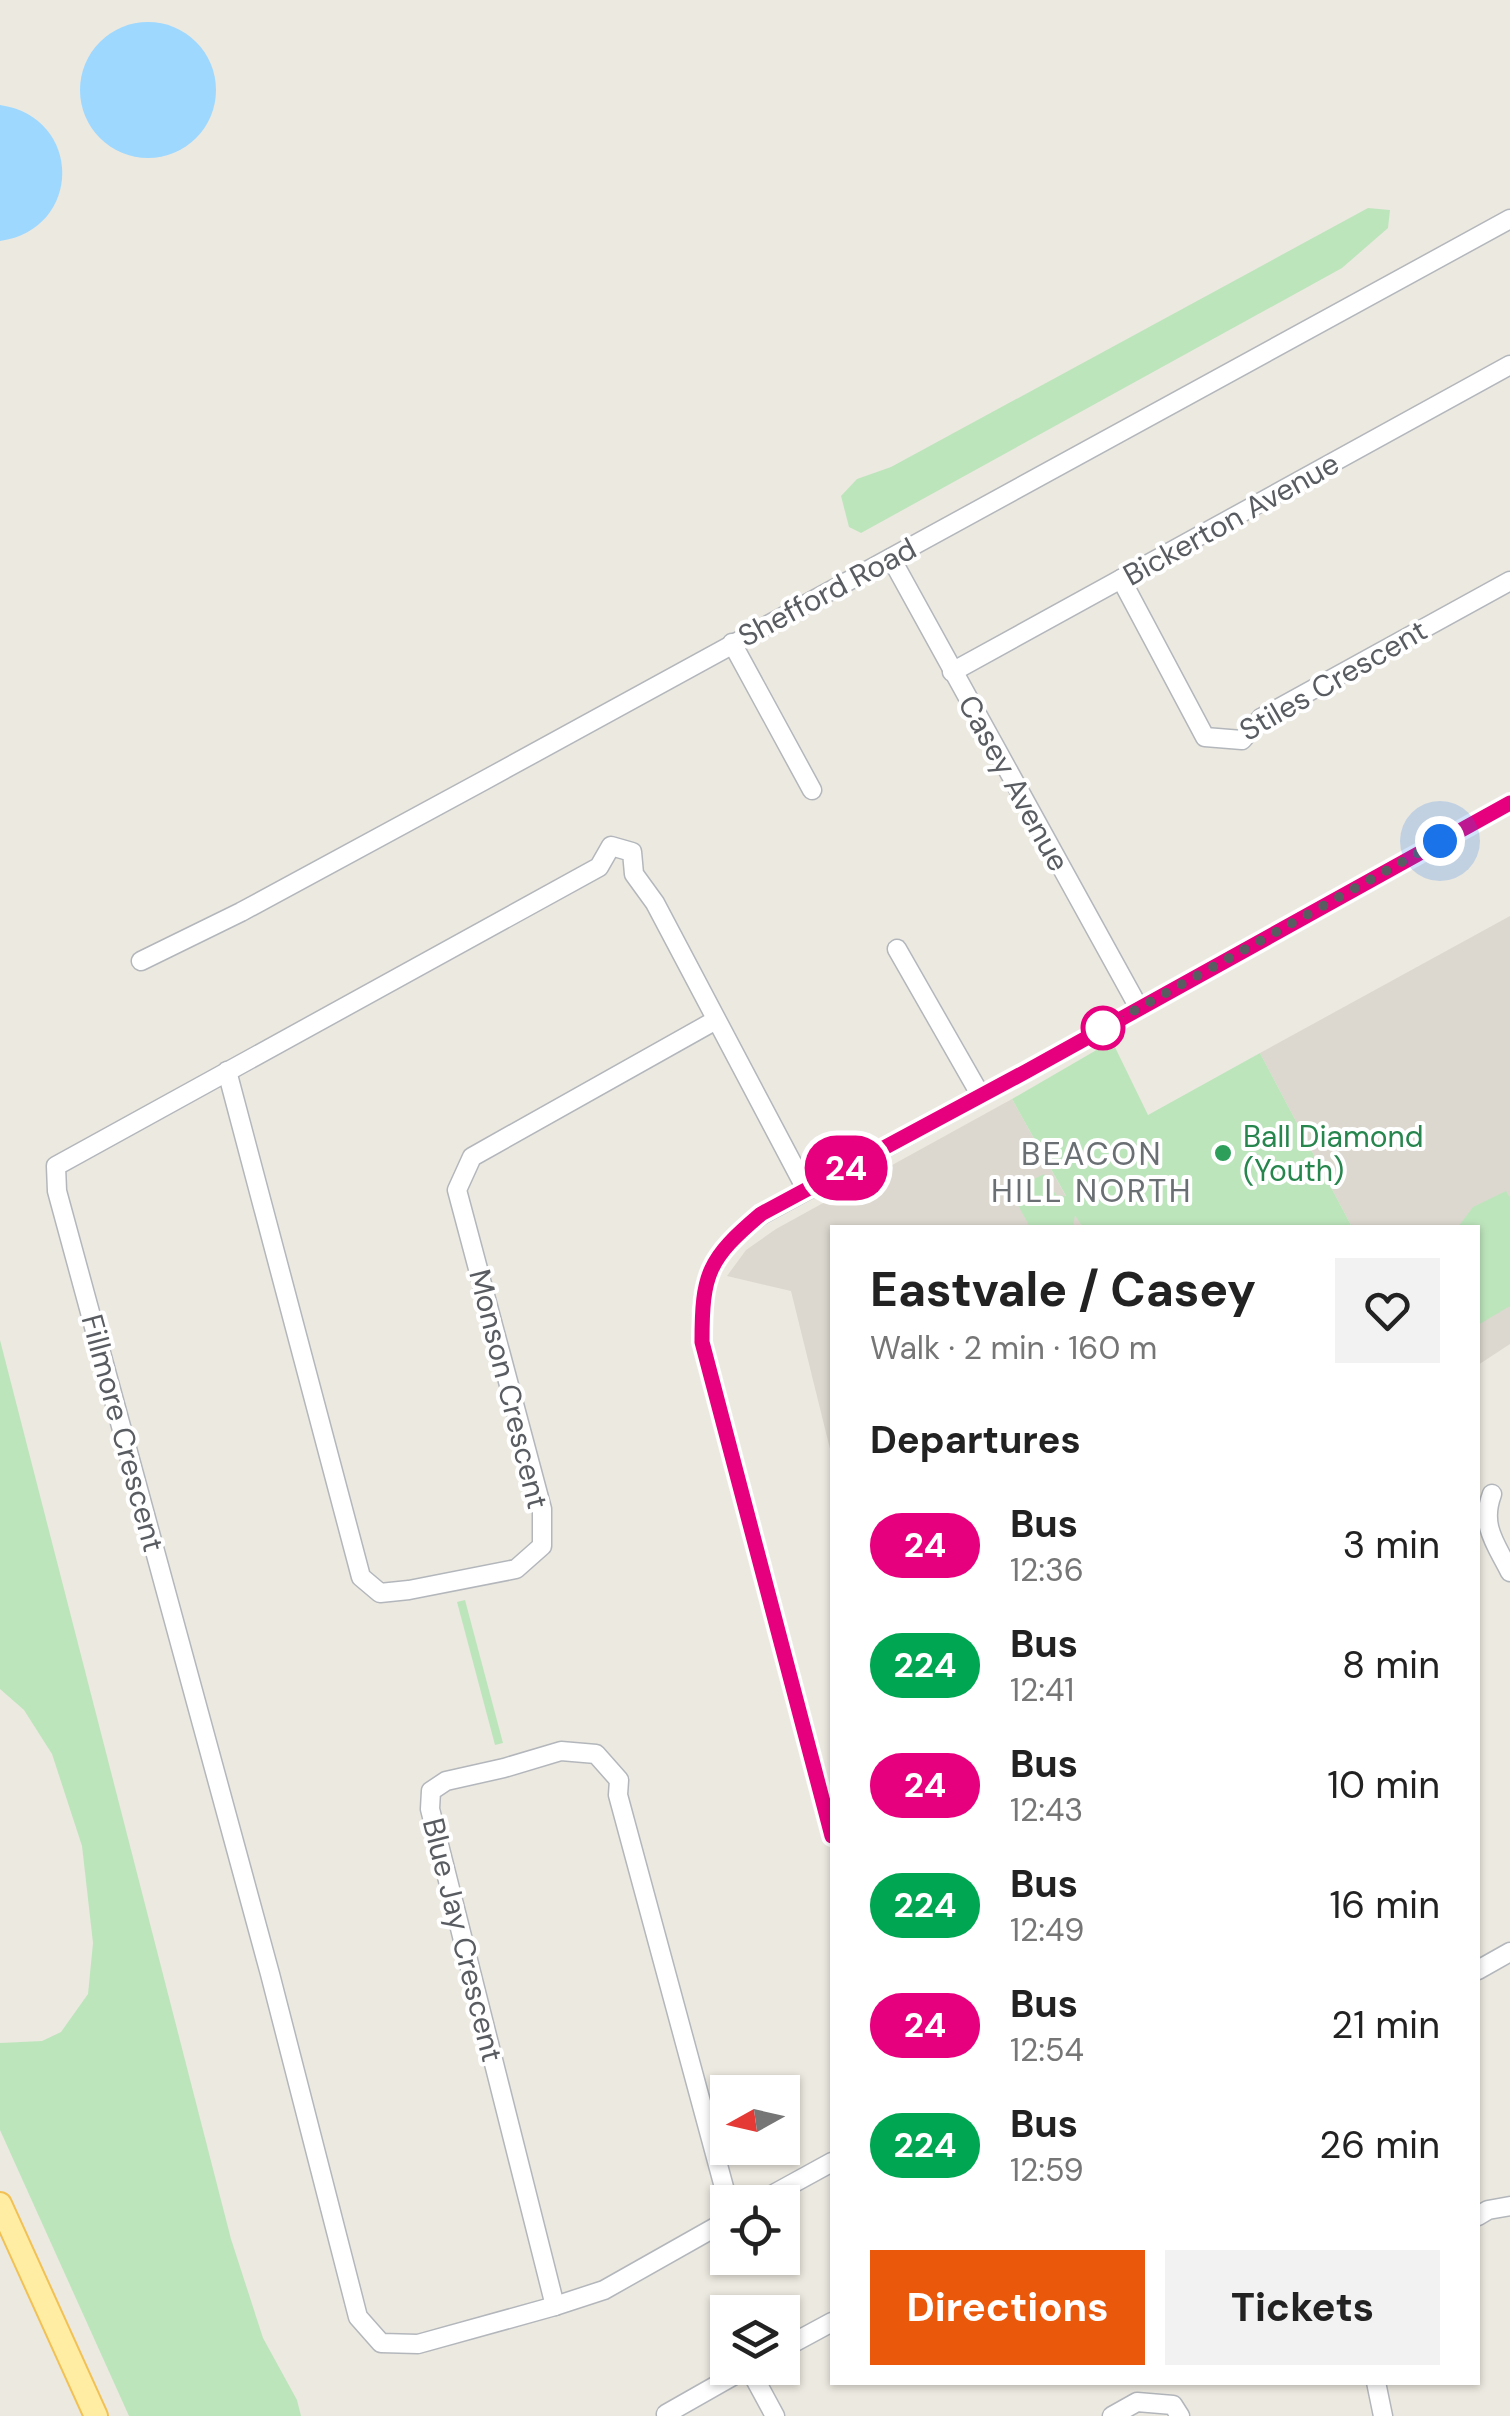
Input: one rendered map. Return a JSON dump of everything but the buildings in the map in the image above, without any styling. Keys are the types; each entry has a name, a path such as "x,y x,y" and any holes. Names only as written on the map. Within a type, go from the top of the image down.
{"main road":[{"path":"0,2204 96,2416"}],"street":[{"name":"Shefford Road","path":"142,961 276,893 1510,219"},
{"name":"Bickerton Avenue","path":"952,672 1510,365"},
{"name":"Casey Avenue","path":"891,558 1139,1008"},
{"name":"Stiles Crescent","path":"1121,579 1205,737 1242,740 1261,718 1510,581"},
{"path":"732,643 812,790"},
{"path":"830,1822 702,1342 702,1303 710,1270 720,1253 761,1214 1510,803"},
{"name":"Fillmore Crescent","path":"710,2230 604,2290 418,2344 382,2344 358,2317 270,1974 56,1191 56,1166 598,867 611,846 632,852 634,874 655,904 806,1189"},
{"path":"897,949 981,1096"},
{"name":"Monson Crescent","path":"227,1071 361,1577 380,1592 409,1590 516,1569 542,1546 542,1509 457,1190 472,1156 716,1020"},
{"path":"1492,1494 1486,1524 1510,1572"},
{"name":"Blue Jay Crescent","path":"555,2306 430,1810 431,1791 446,1780 561,1751 596,1754 619,1780 618,1795 723,2185"},
{"path":"1480,1969 1510,1952"},
{"path":"790,2185 830,2163"},
{"path":"1480,2215 1510,2206"},
{"path":"800,2339 830,2323"},
{"path":"666,2414 718,2385"},
{"path":"758,2385 776,2416"},
{"path":"1377,2385 1384,2416"},
{"path":"1112,2416 1136,2402 1173,2405 1180,2416"}],"shaded area":[{"path":"1510,916 1510,1344 1480,1364 1480,1225 1351,1225 1260,1053"},
{"path":"1012,1099 1082,1225 830,1225 830,1449 791,1291 727,1276 746,1250 776,1229"}],"green space":[{"path":"1368,208 1390,210 1388,228 1342,268 861,533 849,527 841,496 857,479 891,467"},
{"path":"1112,1041 1148,1115 1260,1053 1351,1225 1081,1225 1075,1215 1073,1225 1029,1225 1010,1191 1044,1174 1056,1195 1066,1196 1012,1099"},
{"path":"1506,1191 1510,1198 1510,1306 1480,1324 1480,1225 1460,1225 1473,1207"},
{"path":"0,1340 231,2239 263,2338 297,2400 301,2416 129,2416 0,2130 0,2043 42,2041 61,2032 88,1994 93,1943 82,1846 52,1754 24,1710 0,1689"},
{"path":"465,1600 503,1743 495,1745 457,1602"}],"water":[{"path":"148,22 174,27 196,42 211,64 216,90 211,116 196,138 174,153 148,158 122,153 100,138 85,116 80,90 85,64 100,42 122,27"},
{"path":"0,105 27,114 47,130 58,150 62,173 58,196 47,216 27,232 0,241"}],"bus line":[{"name":"24","path":"830,1828 702,1342 702,1303 710,1270 720,1253 761,1214 1510,803"}],"place":[{"name":"Ball Diamond (Youth)","path":"1223,1153"}],"district":[{"name":"BEACON HILL NORTH","path":"1092,1172"}],"route":[{"path":"1103,1028 1440,841"}]}
